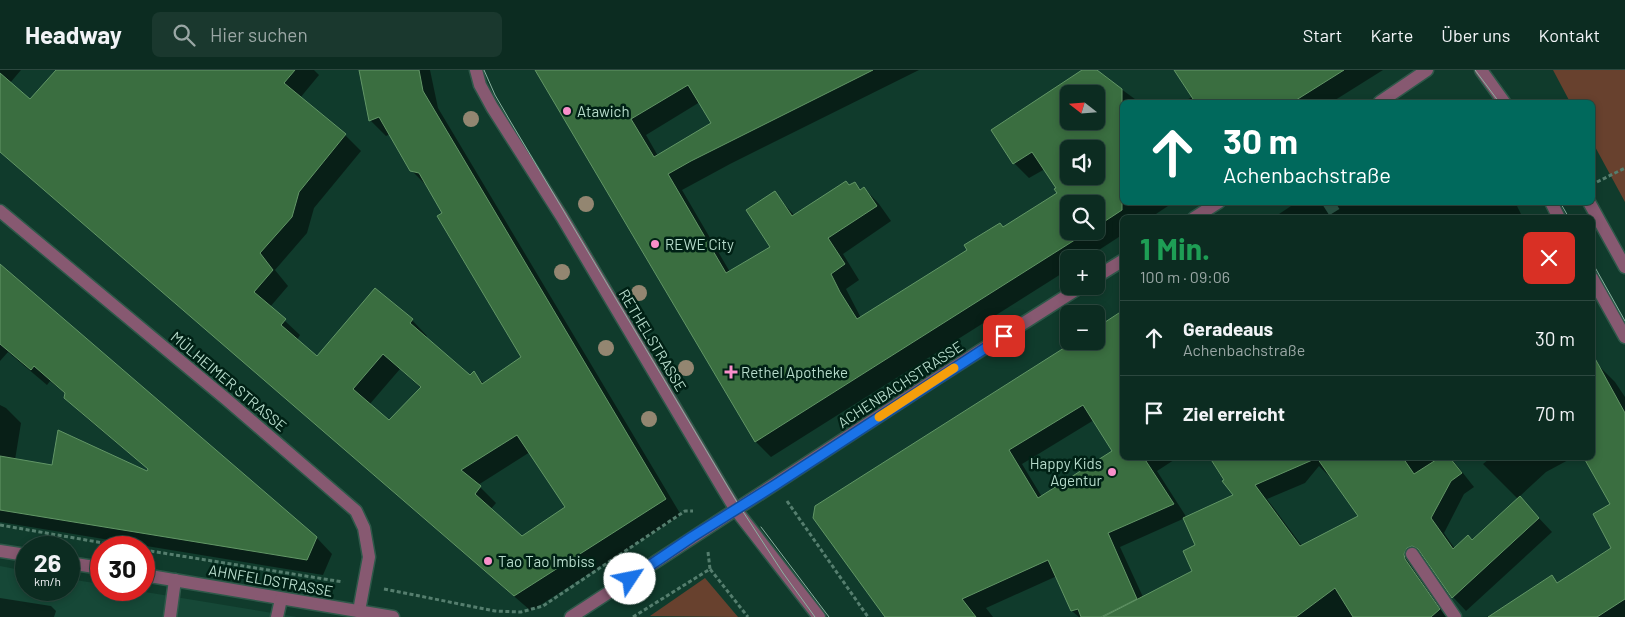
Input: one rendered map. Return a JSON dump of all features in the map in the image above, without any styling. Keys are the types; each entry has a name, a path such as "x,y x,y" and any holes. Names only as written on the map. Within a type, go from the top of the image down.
{"street":[{"name":"RETHELSTRASSE","path":"476,70 480,85 492,108 562,217 736,510 819,617"},
{"path":"1383,100 1427,70"},
{"path":"1481,70 1503,100"},
{"path":"1199,215 1214,205"},
{"path":"1591,205 1625,267"},
{"name":"MÜLHEIMER STRASSE","path":"0,211 226,399 356,512 364,528 369,557 359,611"},
{"path":"1105,272 1120,262"},
{"path":"1595,283 1625,337"},
{"name":"ACHENBACHSTRASSE","path":"736,510 1068,295"},
{"path":"571,617 736,510"},
{"path":"0,551 15,554"},
{"path":"1412,554 1455,617"},
{"name":"AHNFELDSTRASSE","path":"155,577 393,617"},
{"path":"170,617 175,580"},
{"path":"277,617 280,599"}],"path":[{"path":"1595,183 1625,168"},
{"path":"775,485 868,617"},
{"path":"155,552 364,585 495,610 521,612 543,606 685,511 736,510"},
{"path":"0,525 90,541"},
{"path":"633,617 710,569 748,617"}],"shaded area":[{"path":"1553,70 1625,70 1625,202 1595,147 1595,100 1569,100"},
{"path":"0,566 15,569 15,601 80,601 80,581 90,582 90,601 155,601 155,594 297,617 0,617"},
{"path":"705,578 738,617 650,616"}],"building":[{"path":"56,70 295,70 284,83 346,134 299,192 292,217 260,253 273,270 254,292 286,319 281,325 317,356 375,288 413,319 410,323 470,375 474,371 482,384 521,357 437,216 442,213 419,173 410,171 379,117 369,121 359,70 419,70 423,91 666,499 514,596 0,152 0,73 30,99","holes":["383,354 421,387 389,420 353,389","517,435 565,507 522,536 475,494 481,486 461,470"]},
{"path":"535,70 873,70 668,174 726,273 770,247 746,210 775,191 792,216 846,181 849,185 855,182 860,190 864,187 877,206 828,238 845,264 831,274 857,319 967,250 964,245 1000,223 1003,227 1057,193 1054,189 1056,188 1032,152 1013,164 991,130 1082,70 1097,70 1122,89 1122,100 1120,100 1120,205 1122,205 1122,210 1105,221 1105,195 1060,195 1060,240 1075,240 755,442","holes":["688,85 711,123 654,157 631,119"]},
{"path":"1174,70 1344,70 1296,100 1194,100"},
{"path":"0,264 317,537 307,560 0,510 0,456 52,465 58,430 147,471 148,469 64,398 65,393 34,366 31,370 0,344"},
{"path":"1120,312 1120,460 1145,460 1174,504 1108,533 1137,599 1101,617 1081,617 1078,609 1071,611 1048,560 962,599 976,617 885,617 813,518 815,506 1061,350 1105,350 1105,322","holes":["1083,405 1112,451 1038,498 1009,450"]},
{"path":"1595,358 1625,413 1625,599 1597,617 1488,617 1552,575 1557,583 1611,548 1593,514 1610,504 1585,460 1595,460"},
{"path":"1211,460 1312,460 1255,485 1300,546 1358,516 1318,460 1404,460 1414,474 1436,460 1452,460 1462,473 1451,481 1431,518 1453,549 1468,535 1472,540 1520,496 1539,518 1452,598 1418,549 1412,546 1407,548 1404,554 1405,559 1440,609 1431,617 1353,617 1335,588 1296,617 1103,617 1192,571 1183,551 1195,545 1183,518 1233,495 1222,481 1224,480"}],"tunnel":[{"path":"1330,205 1336,215"}],"tram line":[{"path":"484,70 495,95 509,119 738,504 783,573 815,617"},
{"path":"1475,70 1498,100"},
{"path":"1562,205 1567,215"},
{"path":"1595,267 1625,321"},
{"path":"761,527 829,617"}],"slow traffic":[{"path":"879,417 954,368"}],"place":[{"name":"Atawich","path":"567,111"},
{"name":"REWE City","path":"655,244"},
{"name":"Rethel Apotheke","path":"731,372"},
{"name":"Happy Kids Agentur","path":"1112,472"},
{"name":"Tao Tao Imbiss","path":"488,561"}],"route":[{"path":"630,579 1004,336"}]}
